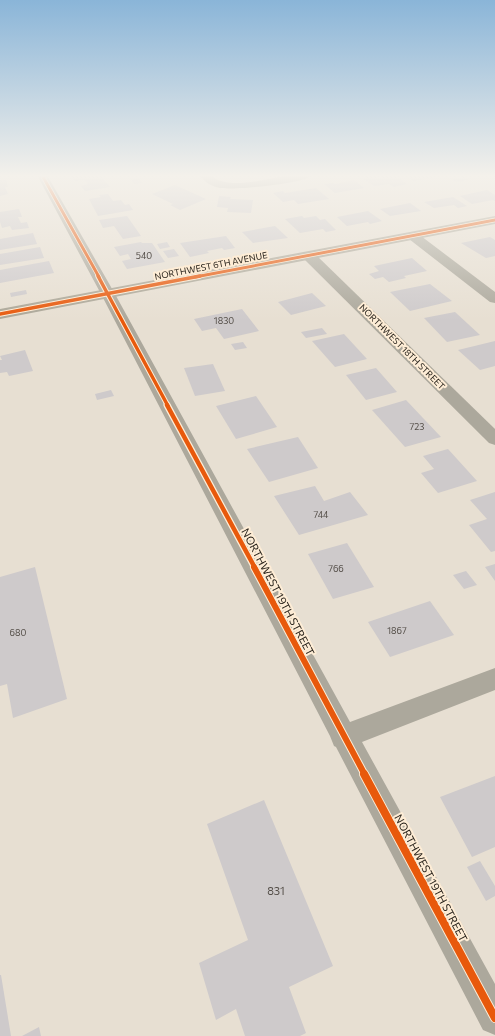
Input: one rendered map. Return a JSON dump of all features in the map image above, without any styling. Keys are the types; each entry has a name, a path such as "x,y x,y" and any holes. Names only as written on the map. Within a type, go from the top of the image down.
{"street":[{"name":"NORTHWEST 19TH STREET","path":"69,223 495,1018"},
{"name":"NORTHWEST 6TH AVENUE","path":"0,314 478,223"},
{"path":"413,236 495,299"},
{"name":"NORTHWEST 18TH STREET","path":"309,256 495,439"},
{"path":"343,737 495,679"}],"building":[{"path":"0,223 27,223 29,228 12,230 10,226 2,228"},
{"path":"101,223 132,223 141,236 123,239 114,226 103,228"},
{"path":"290,223 329,223 336,230 326,232 323,229 300,233"},
{"path":"344,223 361,223 347,226"},
{"path":"275,226 288,238 253,243 242,232"},
{"path":"33,233 37,244 0,250 0,239"},
{"path":"226,236 235,248 224,250 222,248 207,251 209,253 190,257 180,243"},
{"path":"490,237 495,240 495,256 486,258 461,243"},
{"path":"141,242 152,243 165,262 127,269 122,261 131,259 128,254 120,256 114,247"},
{"path":"167,242 170,247 160,249 157,244"},
{"path":"40,247 44,258 0,265 0,254"},
{"path":"174,249 179,256 168,258 163,251"},
{"path":"412,258 427,271 404,276 406,278 389,282 383,277 375,279 369,274 379,271 374,266"},
{"path":"49,261 54,273 0,283 0,270"},
{"path":"430,284 452,301 410,311 390,292"},
{"path":"26,290 27,294 11,297 10,293"},
{"path":"312,293 326,306 291,315 278,302"},
{"path":"242,309 259,331 224,339 216,328 202,331 194,319"},
{"path":"455,312 480,335 447,342 424,318"},
{"path":"322,328 327,334 306,338 301,332"},
{"path":"344,334 367,359 335,367 312,341"},
{"path":"495,341 495,366 480,370 458,350"},
{"path":"243,342 247,348 235,350 231,344"},
{"path":"25,350 33,371 9,376 7,372 0,373 0,360 2,360 0,356"},
{"path":"213,364 225,391 195,396 184,368"},
{"path":"376,368 397,392 366,400 346,375"},
{"path":"111,390 114,396 97,400 95,394"},
{"path":"256,396 277,427 236,439 216,406"},
{"path":"406,400 441,437 405,447 372,410"},
{"path":"298,437 318,468 269,482 247,449"},
{"path":"448,449 477,481 438,493 421,473 434,469 423,456"},
{"path":"315,486 324,501 350,492 368,515 299,535 274,496"},
{"path":"495,492 495,551 491,552 469,525 487,519 470,500"},
{"path":"347,543 374,587 333,599 308,554"},
{"path":"495,564 495,581 485,567"},
{"path":"35,567 67,699 13,718 7,684 0,686 0,577"},
{"path":"466,571 477,585 464,589 453,575"},
{"path":"430,601 454,635 390,657 368,622"},
{"path":"495,776 495,847 472,857 440,797"},
{"path":"264,800 333,966 289,987 306,1033 300,1036 245,1036 236,1009 216,1020 199,963 248,940 207,824"},
{"path":"480,861 495,886 495,896 486,901 467,867"},
{"path":"1,975 11,1036 0,1036"},
{"path":"39,1027 41,1036 22,1036"}],"cycle path":[{"path":"69,223 495,1018"},
{"path":"0,314 477,223"}]}
